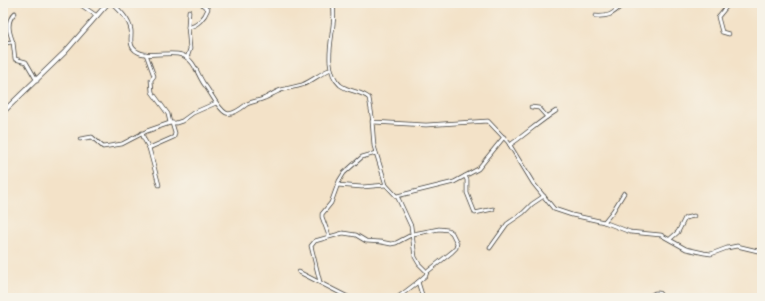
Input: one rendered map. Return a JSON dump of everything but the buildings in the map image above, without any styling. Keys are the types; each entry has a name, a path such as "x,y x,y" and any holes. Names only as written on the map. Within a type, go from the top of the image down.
{"main road":[{"path":"3,112 65,52 108,3"}],"street":[{"path":"78,3 97,16"},
{"path":"112,3 123,14 130,28 132,47 137,51 146,54 156,55 171,53 181,55 186,58 195,66 216,103 225,113 232,113 250,103 278,91 305,84 331,69"},
{"path":"188,27 192,27 201,21 207,12 207,5 200,3"},
{"path":"333,3 334,20 330,56 331,69 335,79 341,85 369,98 371,104 372,132 376,153 386,185 397,196 412,226 415,257 419,264 427,272"},
{"path":"595,16 608,16 625,3"},
{"path":"729,34 722,32 718,17 727,6 732,3"},
{"path":"186,58 190,48 188,27 189,11"},
{"path":"15,13 11,17 9,23 9,31 13,42 15,59 26,62 37,80"},
{"path":"3,43 13,42"},
{"path":"146,54 154,76 151,80 152,92 168,114 175,133 174,137 149,148"},
{"path":"80,139 92,136 102,147 106,148 126,143 142,133 171,123 182,121 193,113 216,103"},
{"path":"531,107 539,108 547,117"},
{"path":"510,145 556,111"},
{"path":"372,121 426,125 460,124 486,120 490,122 510,145 518,161 533,183 554,209 572,215 604,222 630,232 659,234 686,249 704,254 711,254 737,246 762,252"},
{"path":"142,133 149,148 159,185"},
{"path":"397,196 454,182 478,169 504,138"},
{"path":"329,236 322,214 331,203 337,185 344,173 362,157 376,153"},
{"path":"465,176 467,180 466,191 475,213 476,214 492,209"},
{"path":"337,185 362,187 386,185"},
{"path":"604,222 624,193"},
{"path":"490,248 507,224 544,196"},
{"path":"670,239 678,232 685,218 694,216"},
{"path":"320,282 311,246 315,241 329,236 349,233 366,241 391,244 413,234 444,229 452,233 456,243 456,248 427,272 418,282 396,298"},
{"path":"299,272 350,298"},
{"path":"418,282 422,298"},
{"path":"647,298 655,293 659,293 663,298"}]}
